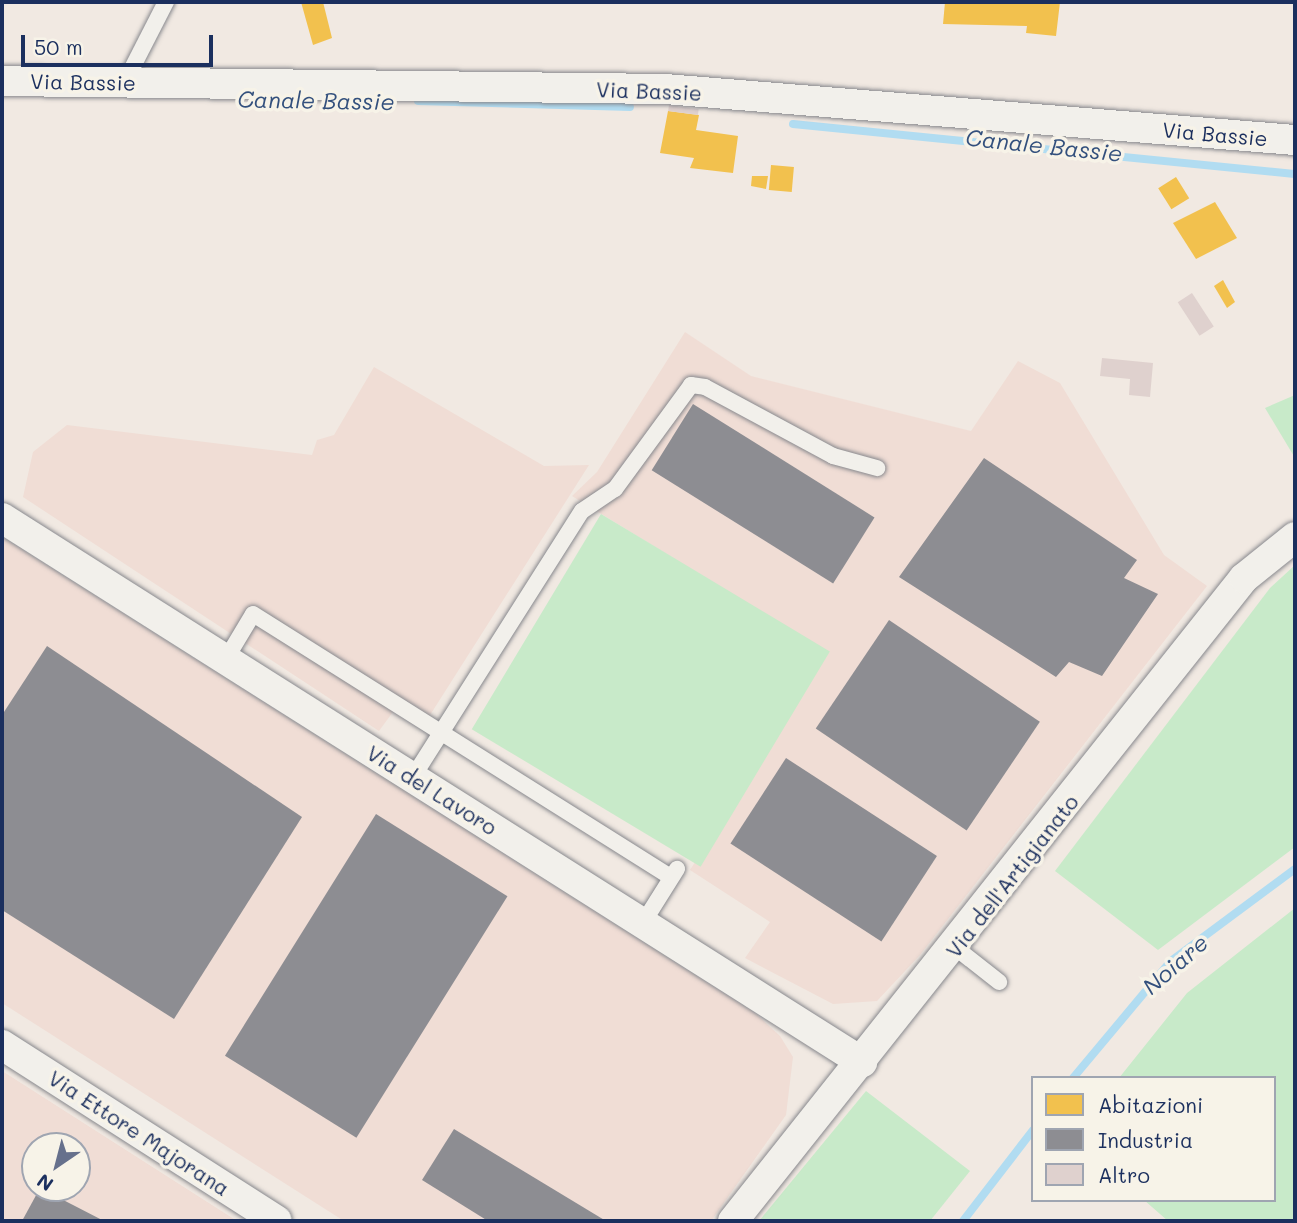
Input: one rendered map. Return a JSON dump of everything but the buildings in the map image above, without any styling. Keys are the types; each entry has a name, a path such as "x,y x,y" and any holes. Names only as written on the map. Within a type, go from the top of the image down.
{"street":[{"name":"Via Bassie","path":"2,81 665,89 1295,140"},
{"name":"Via del Lavoro","path":"2,518 862,1062"},
{"name":"Via dell'Artigianato","path":"733,1221 956,948 1244,578 1295,537"},
{"name":"Via Ettore Majorana","path":"2,1045 277,1221"}],"lane":[{"path":"125,82 166,2"},
{"path":"413,777 582,511 615,489 691,386 705,387 833,456 877,468"},
{"path":"226,659 253,614 441,733 674,873 643,923"},
{"path":"956,948 999,982"}],"shaded area":[{"path":"685,332 751,376 971,431 1018,361 1060,383 1164,555 1207,586 920,955 877,1001 833,1004 745,958 770,922 690,870 828,653 572,496 597,472"},
{"path":"374,367 544,466 589,465 425,723 398,705 379,731 23,497 33,452 67,425 312,455 317,440 334,435"},
{"path":"2,537 755,1013 780,1036 793,1057 786,1115 711,1221 344,1221 2,1003"},
{"path":"2,1071 237,1221 2,1221"}],"green space":[{"path":"1295,395 1295,458 1265,408"},
{"path":"601,514 830,652 701,867 472,729"},
{"path":"1295,565 1295,847 1158,950 1055,871 1270,588"},
{"path":"1295,908 1295,1221 1168,1221 1146,1202 1276,1202 1276,1076 1121,1076 1187,993"},
{"path":"866,1091 970,1171 930,1221 759,1221"}],"waterway":[{"name":"Canale Bassie","path":"418,101 630,107"},
{"name":"Canale Bassie","path":"793,124 1295,174"},
{"name":"Noiare","path":"1075,1076 1171,961 1295,869"},
{"name":"Noiare","path":"963,1221 1031,1133"}]}
